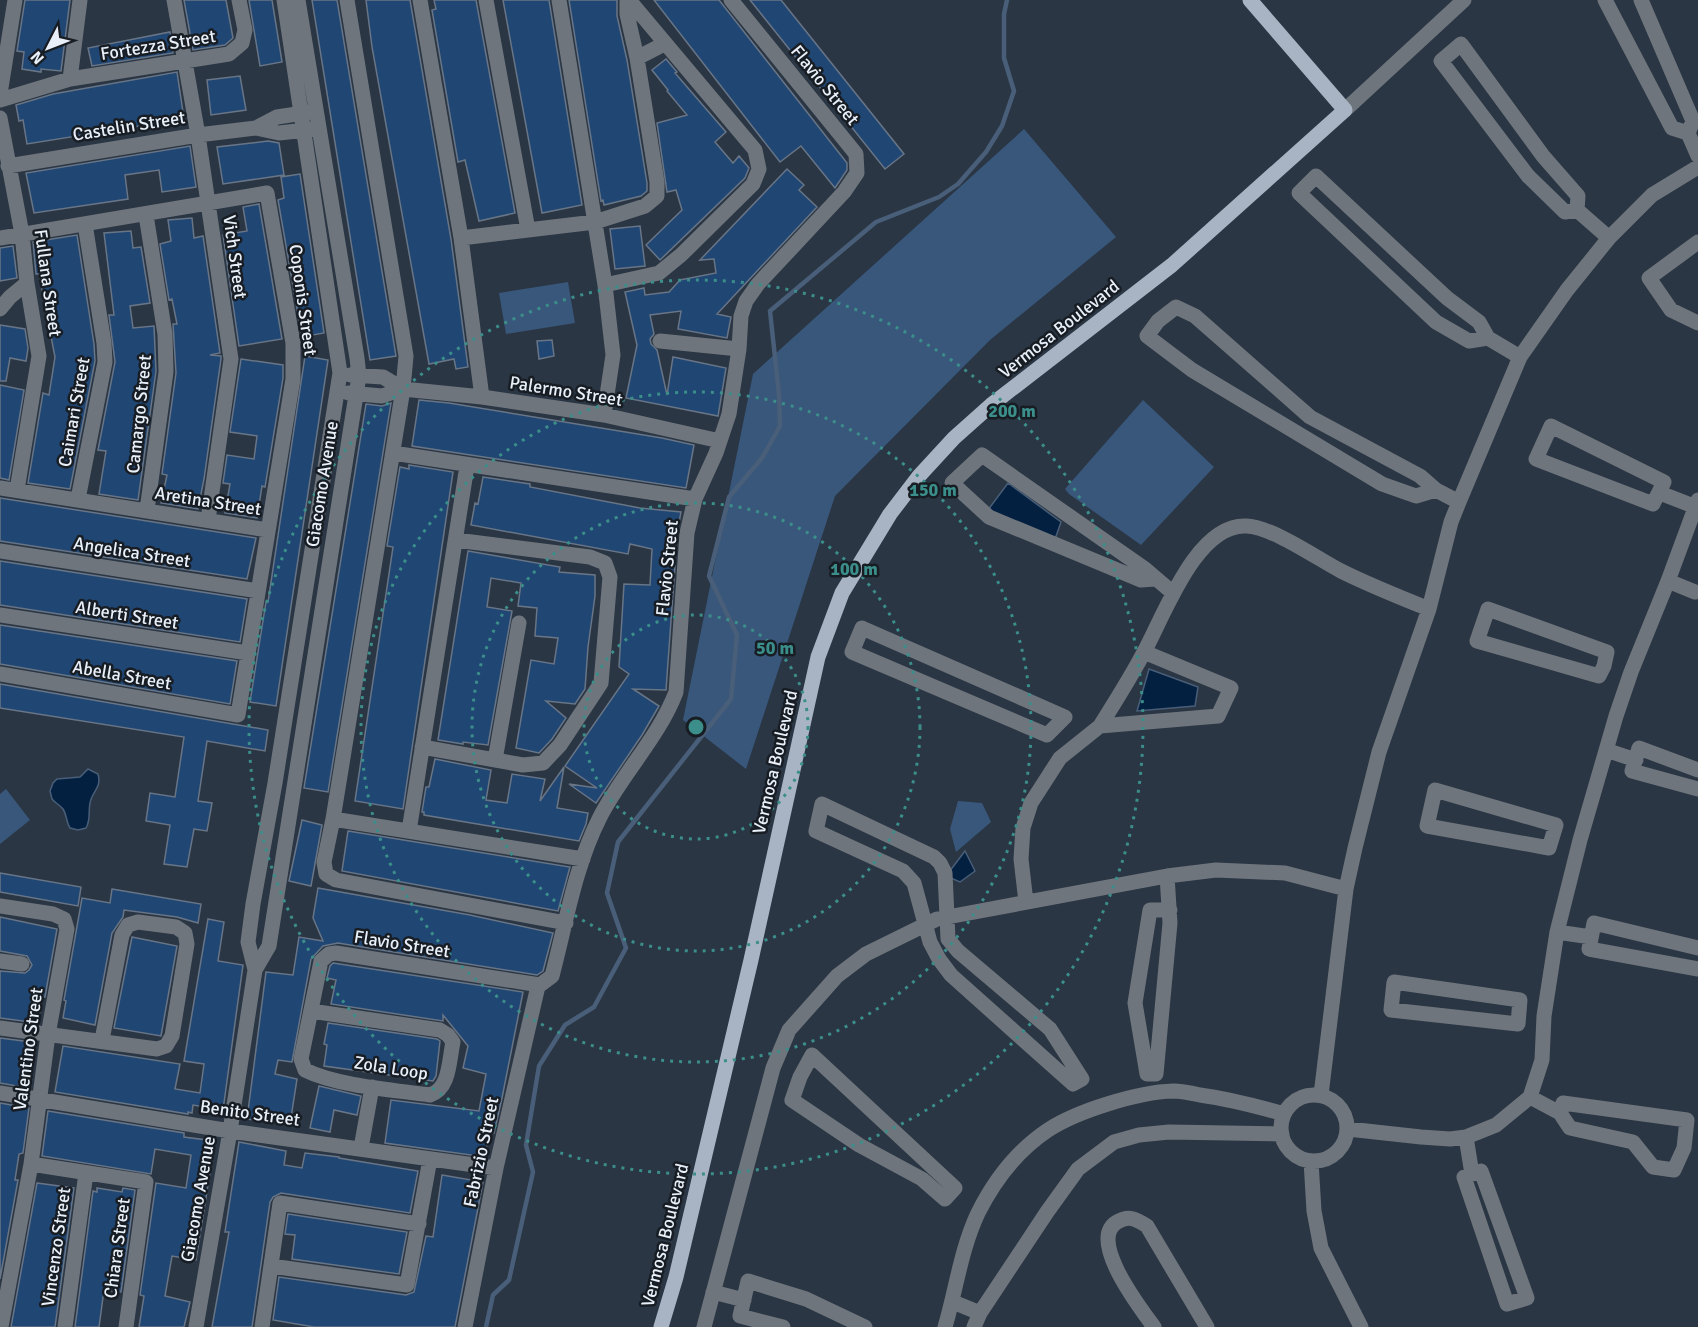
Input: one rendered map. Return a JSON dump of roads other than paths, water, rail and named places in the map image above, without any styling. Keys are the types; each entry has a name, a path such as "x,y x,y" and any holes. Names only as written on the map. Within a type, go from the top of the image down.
{"main road":[{"path":"1250,0 1345,110"},
{"name":"Vermosa Boulevard","path":"661,1327 676,1277 751,960 818,657 842,593 890,514 919,476 954,438 991,405 1172,265 1345,110"}],"street":[{"path":"0,94 15,0"},
{"path":"70,79 80,0"},
{"name":"Vich Street","path":"174,0 198,135 231,359 208,520"},
{"name":"Fortezza Street","path":"0,100 70,79 229,54 242,43 245,30 239,0"},
{"name":"Giacomo Avenue","path":"196,1327 255,970 269,946 358,376 357,358 309,112 284,0"},
{"name":"Giacomo Avenue","path":"298,0 309,112"},
{"path":"346,0 406,356 393,453 324,862 326,874 336,880 566,922"},
{"path":"420,0 461,238 482,397"},
{"path":"486,0 528,230"},
{"path":"559,0 595,222 613,355 604,415"},
{"path":"461,238 595,222 645,206 657,196 657,182 637,58 627,14 628,0"},
{"path":"604,285 659,273 681,255 753,183 759,169 755,150 628,0"},
{"name":"Flavio Street","path":"329,954 336,953 538,986 552,975 583,859 604,810 670,707 676,692 687,532 695,500 729,414 739,349 741,316 746,301 758,284 844,192 857,173 856,154 731,0"},
{"name":"Vermosa Boulevard","path":"1345,110 1464,0"},
{"path":"1605,0 1672,128 1688,133"},
{"path":"1641,0 1693,121 1688,133 1698,156"},
{"path":"637,58 664,44"},
{"path":"1461,44 1543,156 1578,196 1577,210 1566,212 1528,176 1441,61 1461,44"},
{"name":"Castelin Street","path":"256,128 277,117 309,112"},
{"name":"Fullana Street","path":"0,118 22,234 27,283 39,356 17,490"},
{"name":"Castelin Street","path":"8,166 198,135 256,128 279,133 312,130"},
{"name":"Giacomo Avenue","path":"255,970 248,942 253,904 340,374 312,130"},
{"path":"1322,1095 1346,889 1379,752 1429,609 1451,522 1459,502 1520,357 1567,290 1609,238 1652,195 1698,167"},
{"path":"1488,338 1469,341 1436,322 1299,193 1316,176 1448,298 1479,322 1488,338 1520,357"},
{"name":"Coponis Street","path":"0,238 267,194 293,343 293,379 238,716"},
{"path":"1577,210 1609,238"},
{"name":"Camargo Street","path":"146,215 165,334 166,372 147,510"},
{"name":"Caimari Street","path":"78,499 105,362 85,224"},
{"path":"1698,242 1649,278 1671,310 1698,323"},
{"path":"0,309 27,283"},
{"path":"1436,490 1416,496 1382,484 1192,370 1147,336 1158,321 1176,307 1195,316 1310,417 1420,476 1436,490 1459,502"},
{"path":"660,341 739,349"},
{"path":"340,374 383,377 403,389"},
{"path":"338,392 382,396 403,389"},
{"name":"Palermo Street","path":"403,389 482,397 604,415 720,441"},
{"path":"1551,426 1664,482 1660,493 1653,504 1536,459 1551,426"},
{"path":"393,453 695,500"},
{"path":"1155,579 1141,580 989,517 952,483 982,455 1145,569 1173,593"},
{"path":"409,831 468,466"},
{"name":"Aretina Street","path":"0,488 268,530"},
{"path":"1348,1129 1450,1139 1466,1137 1496,1125 1530,1097 1542,1060 1544,1016 1557,932 1580,840 1631,672 1697,504 1660,493"},
{"path":"1026,902 1021,859 1023,828 1032,803 1060,758 1100,726 1144,652 1173,593 1204,547 1225,530 1246,526 1269,532 1342,572 1429,609"},
{"path":"422,747 523,765 543,764 560,745 601,683 610,577 605,563 590,557 456,540"},
{"name":"Angelica Street","path":"0,551 258,591"},
{"path":"1668,581 1697,593"},
{"path":"1488,609 1607,652 1604,666 1599,676 1477,641 1488,609"},
{"name":"Alberti Street","path":"0,615 248,653"},
{"path":"495,760 519,623"},
{"path":"862,628 1065,717 1056,727 1047,735 852,652 862,628"},
{"path":"1100,726 1218,717 1231,688 1144,652"},
{"path":"1604,666 1631,672"},
{"name":"Abella Street","path":"0,674 238,716"},
{"path":"1056,727 1076,745"},
{"path":"1698,770 1639,748 1632,771 1698,789"},
{"path":"1606,750 1636,760"},
{"path":"1435,790 1556,825 1552,837 1549,848 1426,826 1435,790"},
{"path":"822,804 934,857 940,862 945,873 948,939 958,951 1050,1029 1082,1079 1073,1084 951,975 930,942 925,923 914,883 909,876 903,871 816,831 822,804"},
{"path":"333,819 583,859"},
{"path":"1552,837 1580,840"},
{"path":"704,1327 773,1068 789,1030 837,976 866,954 925,923 946,917 1167,876 1216,870 1285,873 1346,889"},
{"path":"1167,876 1170,910 1156,1074 1146,1074 1135,1003 1150,910 1170,910"},
{"path":"253,904 275,907"},
{"name":"Valentino Street","path":"0,906 53,914 64,919 67,929 48,1035 31,1164 1,1327"},
{"path":"0,1028 157,1049 166,1046 172,1036 184,967 187,944 185,933 176,927 138,922 128,925 122,935 102,1040"},
{"path":"1698,948 1594,923 1589,949 1698,969"},
{"path":"1557,932 1592,937"},
{"path":"930,942 948,939"},
{"name":"Zola Loop","path":"311,1011 440,1030 453,1042 445,1085 439,1093 430,1095 372,1087 316,1075 305,1070 301,1059 321,961 329,954"},
{"path":"0,961 22,964"},
{"path":"1394,982 1520,1000 1519,1013 1518,1024 1391,1010 1394,982"},
{"name":"Fabrizio Street","path":"465,1327 496,1168 538,986"},
{"path":"1519,1013 1544,1016"},
{"path":"812,1055 955,1188 945,1199 922,1179 859,1145 792,1100 800,1077 812,1055"},
{"path":"773,1068 800,1077"},
{"path":"361,1148 372,1087"},
{"path":"945,1327 953,1302 959,1269 978,1215 997,1179 1048,1130 1097,1107 1128,1098 1173,1091 1231,1099 1284,1114"},
{"name":"Benito Street","path":"0,1093 230,1131 496,1168"},
{"path":"1322,1095 1332,1099 1341,1107 1348,1129 1346,1140 1340,1150 1322,1160 1311,1161 1292,1152 1282,1134 1281,1124 1290,1105 1299,1098 1322,1095"},
{"path":"1530,1097 1560,1113 1570,1128 1633,1142 1653,1167 1674,1170 1684,1148 1687,1120 1563,1103 1560,1113"},
{"path":"953,1302 977,1320 1047,1212 1078,1169 1114,1142 1140,1135 1169,1132 1282,1134"},
{"path":"1466,1137 1472,1174"},
{"path":"271,1266 407,1285 430,1159"},
{"path":"1311,1161 1314,1211 1321,1248 1361,1327"},
{"name":"Chiara Street","path":"31,1164 146,1182 126,1327"},
{"path":"1481,1171 1527,1298 1508,1304 1464,1177 1472,1174 1481,1171"},
{"name":"Vincenzo Street","path":"65,1327 86,1173"},
{"path":"262,1327 280,1203 419,1224"},
{"path":"1154,1327 1118,1272 1111,1255 1108,1239 1114,1224 1125,1217 1136,1219 1147,1226 1208,1327"},
{"path":"783,1327 740,1316 748,1281 806,1299 865,1327"},
{"path":"713,1292 744,1300"}],"waterway":[{"path":"486,1327 493,1295 509,1280 533,1172 526,1145 539,1066 565,1025 594,1007 626,948 607,893 618,842 731,699 737,635 709,576 729,497 762,458 780,426 770,311 876,222 939,197 958,184 986,152 1002,126 1014,91 1004,58 1004,14 1007,0"}]}
